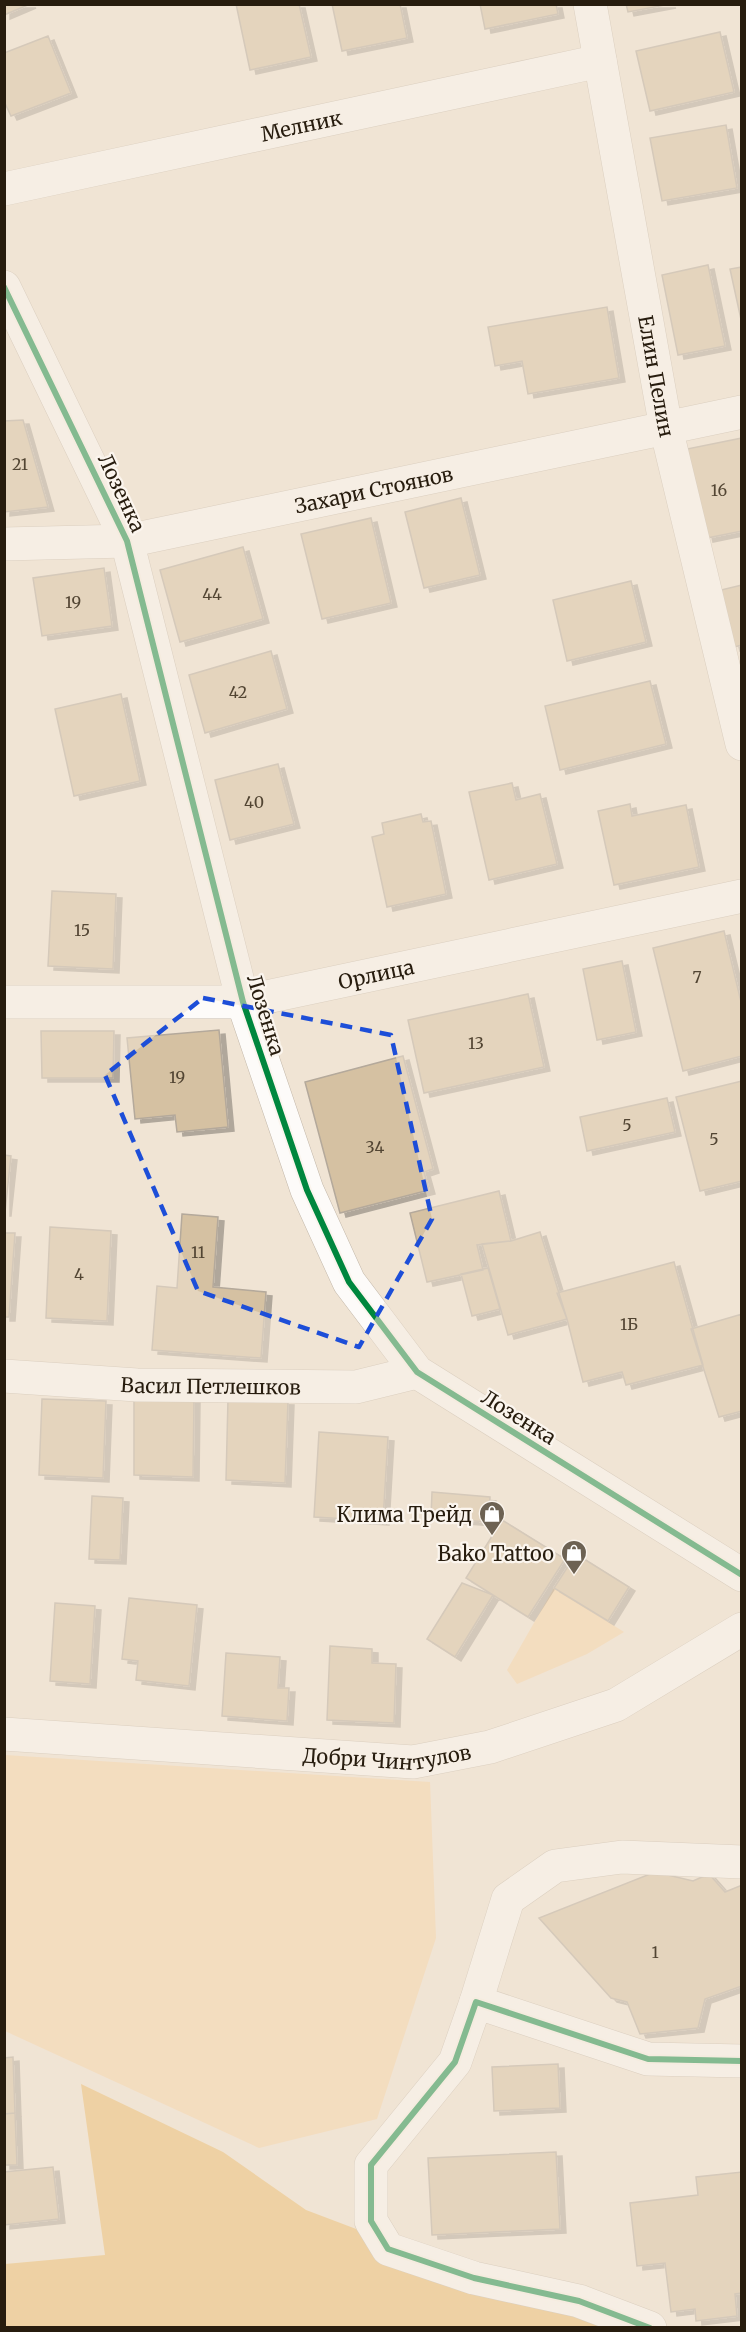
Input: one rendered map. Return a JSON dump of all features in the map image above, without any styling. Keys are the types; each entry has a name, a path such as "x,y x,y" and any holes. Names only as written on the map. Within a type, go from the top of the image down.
{"street":[{"name":"Елин Пелин","path":"590,4 666,429 741,744"},
{"name":"Мелник","path":"4,189 600,61"},
{"name":"Лозенка","path":"4,287 127,542 243,1002 307,1190 349,1282 417,1372 741,1575"},
{"name":"Захари Стоянов","path":"4,544 127,542 741,412"},
{"name":"Орлица","path":"4,1002 243,1002 741,896"},
{"name":"Васил Петлешков","path":"4,1376 137,1385 356,1387 417,1372"},
{"name":"Добри Чинтулов","path":"4,1734 413,1762 490,1747 616,1704 741,1629"},
{"path":"650,2328 579,2301 474,2278 388,2249 371,2221 370,2165 455,2062 508,1899 555,1866 622,1857 741,1862"},
{"path":"476,2002 648,2059 741,2061"}],"highlighted area":[{"path":"203,998 391,1035 432,1219 359,1347 198,1291 105,1075"}],"shaded area":[{"path":"554,1588 624,1632 587,1654 517,1684 507,1670"},
{"path":"5,1755 430,1782 436,1938 377,2119 259,2148 5,2031"},
{"path":"81,2084 223,2152 306,2210 615,2327 5,2328 5,2264 105,2255"}],"building":[{"path":"4,4 30,4 4,15"},
{"path":"236,4 299,4 311,57 250,70"},
{"path":"332,4 400,4 407,38 342,51"},
{"path":"480,4 556,4 558,14 485,29"},
{"path":"626,4 670,4 628,12"},
{"path":"720,32 734,92 650,111 636,51"},
{"path":"48,36 71,93 11,116 4,101 4,53"},
{"path":"726,125 737,188 662,201 650,138"},
{"path":"708,265 725,346 678,355 662,275"},
{"path":"742,267 742,324 730,269"},
{"path":"607,307 619,378 528,394 522,361 495,366 488,327"},
{"path":"23,420 48,507 4,512 4,421"},
{"path":"742,438 742,531 707,538 687,449"},
{"path":"461,498 480,575 424,588 405,512"},
{"path":"371,518 391,603 322,619 301,534"},
{"path":"243,547 263,619 180,642 160,570"},
{"path":"104,568 112,626 42,636 33,578"},
{"path":"631,581 646,642 567,661 553,600"},
{"path":"742,585 742,645 734,647 721,590"},
{"path":"271,651 287,709 205,733 189,675"},
{"path":"650,681 666,744 560,770 545,706"},
{"path":"121,694 140,781 74,796 55,709"},
{"path":"278,764 294,824 230,840 215,780"},
{"path":"512,783 516,800 540,794 557,864 489,880 469,792"},
{"path":"630,804 632,816 686,805 699,867 614,885 598,811"},
{"path":"421,814 423,822 431,821 446,894 387,907 372,837 384,834 382,823"},
{"path":"52,891 116,894 113,969 48,966"},
{"path":"724,931 742,1006 742,1056 683,1071 653,948"},
{"path":"622,961 636,1032 597,1040 583,969"},
{"path":"528,994 544,1067 424,1093 408,1020"},
{"path":"219,1030 228,1127 177,1132 175,1115 135,1119 127,1038"},
{"path":"41,1031 114,1031 113,1078 42,1078"},
{"path":"403,1056 433,1169 424,1172 429,1190 340,1213 305,1082"},
{"path":"742,1081 742,1181 700,1191 676,1097"},
{"path":"667,1098 675,1132 587,1151 580,1117"},
{"path":"4,1155 11,1156 5,1212 4,1212"},
{"path":"499,1191 511,1241 477,1245 483,1270 427,1282 410,1213"},
{"path":"182,1214 218,1217 213,1287 266,1292 261,1358 152,1350 157,1286 177,1288"},
{"path":"50,1227 111,1231 107,1321 46,1318"},
{"path":"540,1232 567,1319 508,1335 482,1244 511,1241"},
{"path":"4,1233 15,1233 9,1317 4,1317"},
{"path":"674,1262 703,1365 626,1385 622,1372 583,1382 567,1319 557,1293"},
{"path":"488,1268 500,1309 472,1316 461,1274"},
{"path":"742,1314 742,1411 719,1417 691,1329"},
{"path":"42,1399 106,1401 103,1478 39,1475"},
{"path":"134,1399 194,1399 193,1477 134,1475"},
{"path":"228,1399 288,1401 285,1483 226,1480"},
{"path":"319,1432 388,1437 383,1521 314,1517"},
{"path":"432,1492 490,1497 489,1522 431,1518"},
{"path":"92,1496 123,1498 120,1560 89,1559"},
{"path":"502,1520 565,1559 528,1617 466,1578"},
{"path":"576,1554 629,1587 608,1621 554,1588"},
{"path":"462,1583 493,1595 455,1657 427,1639"},
{"path":"129,1598 197,1605 189,1686 136,1680 138,1661 122,1659"},
{"path":"55,1603 95,1606 90,1684 50,1681"},
{"path":"330,1646 372,1649 372,1663 396,1664 394,1723 327,1720"},
{"path":"226,1653 280,1657 278,1688 289,1688 287,1721 222,1716"},
{"path":"655,1872 693,1881 709,1874 725,1892 742,1885 742,1986 705,1999 698,2028 640,2034 627,2002 611,1998 539,1918"},
{"path":"13,2057 15,2113 4,2114 4,2058"},
{"path":"558,2064 560,2108 494,2111 492,2067"},
{"path":"15,2113 17,2165 4,2165 4,2114"},
{"path":"556,2152 560,2229 432,2235 428,2158"},
{"path":"53,2167 59,2219 4,2225 4,2172"},
{"path":"742,2172 742,2293 735,2294 737,2316 696,2321 695,2309 671,2312 665,2263 637,2266 630,2203 698,2195 696,2177"}],"cycle path":[{"path":"4,287 127,541 243,1002 307,1190 349,1282 417,1372 742,1575"},
{"path":"650,2328 579,2301 474,2278 388,2249 371,2221 371,2165 455,2062 476,2002 648,2059 742,2061"}],"place":[{"name":"Клима Трейд","path":"492,1537"},
{"name":"Bako Tattoo","path":"574,1576"}]}
